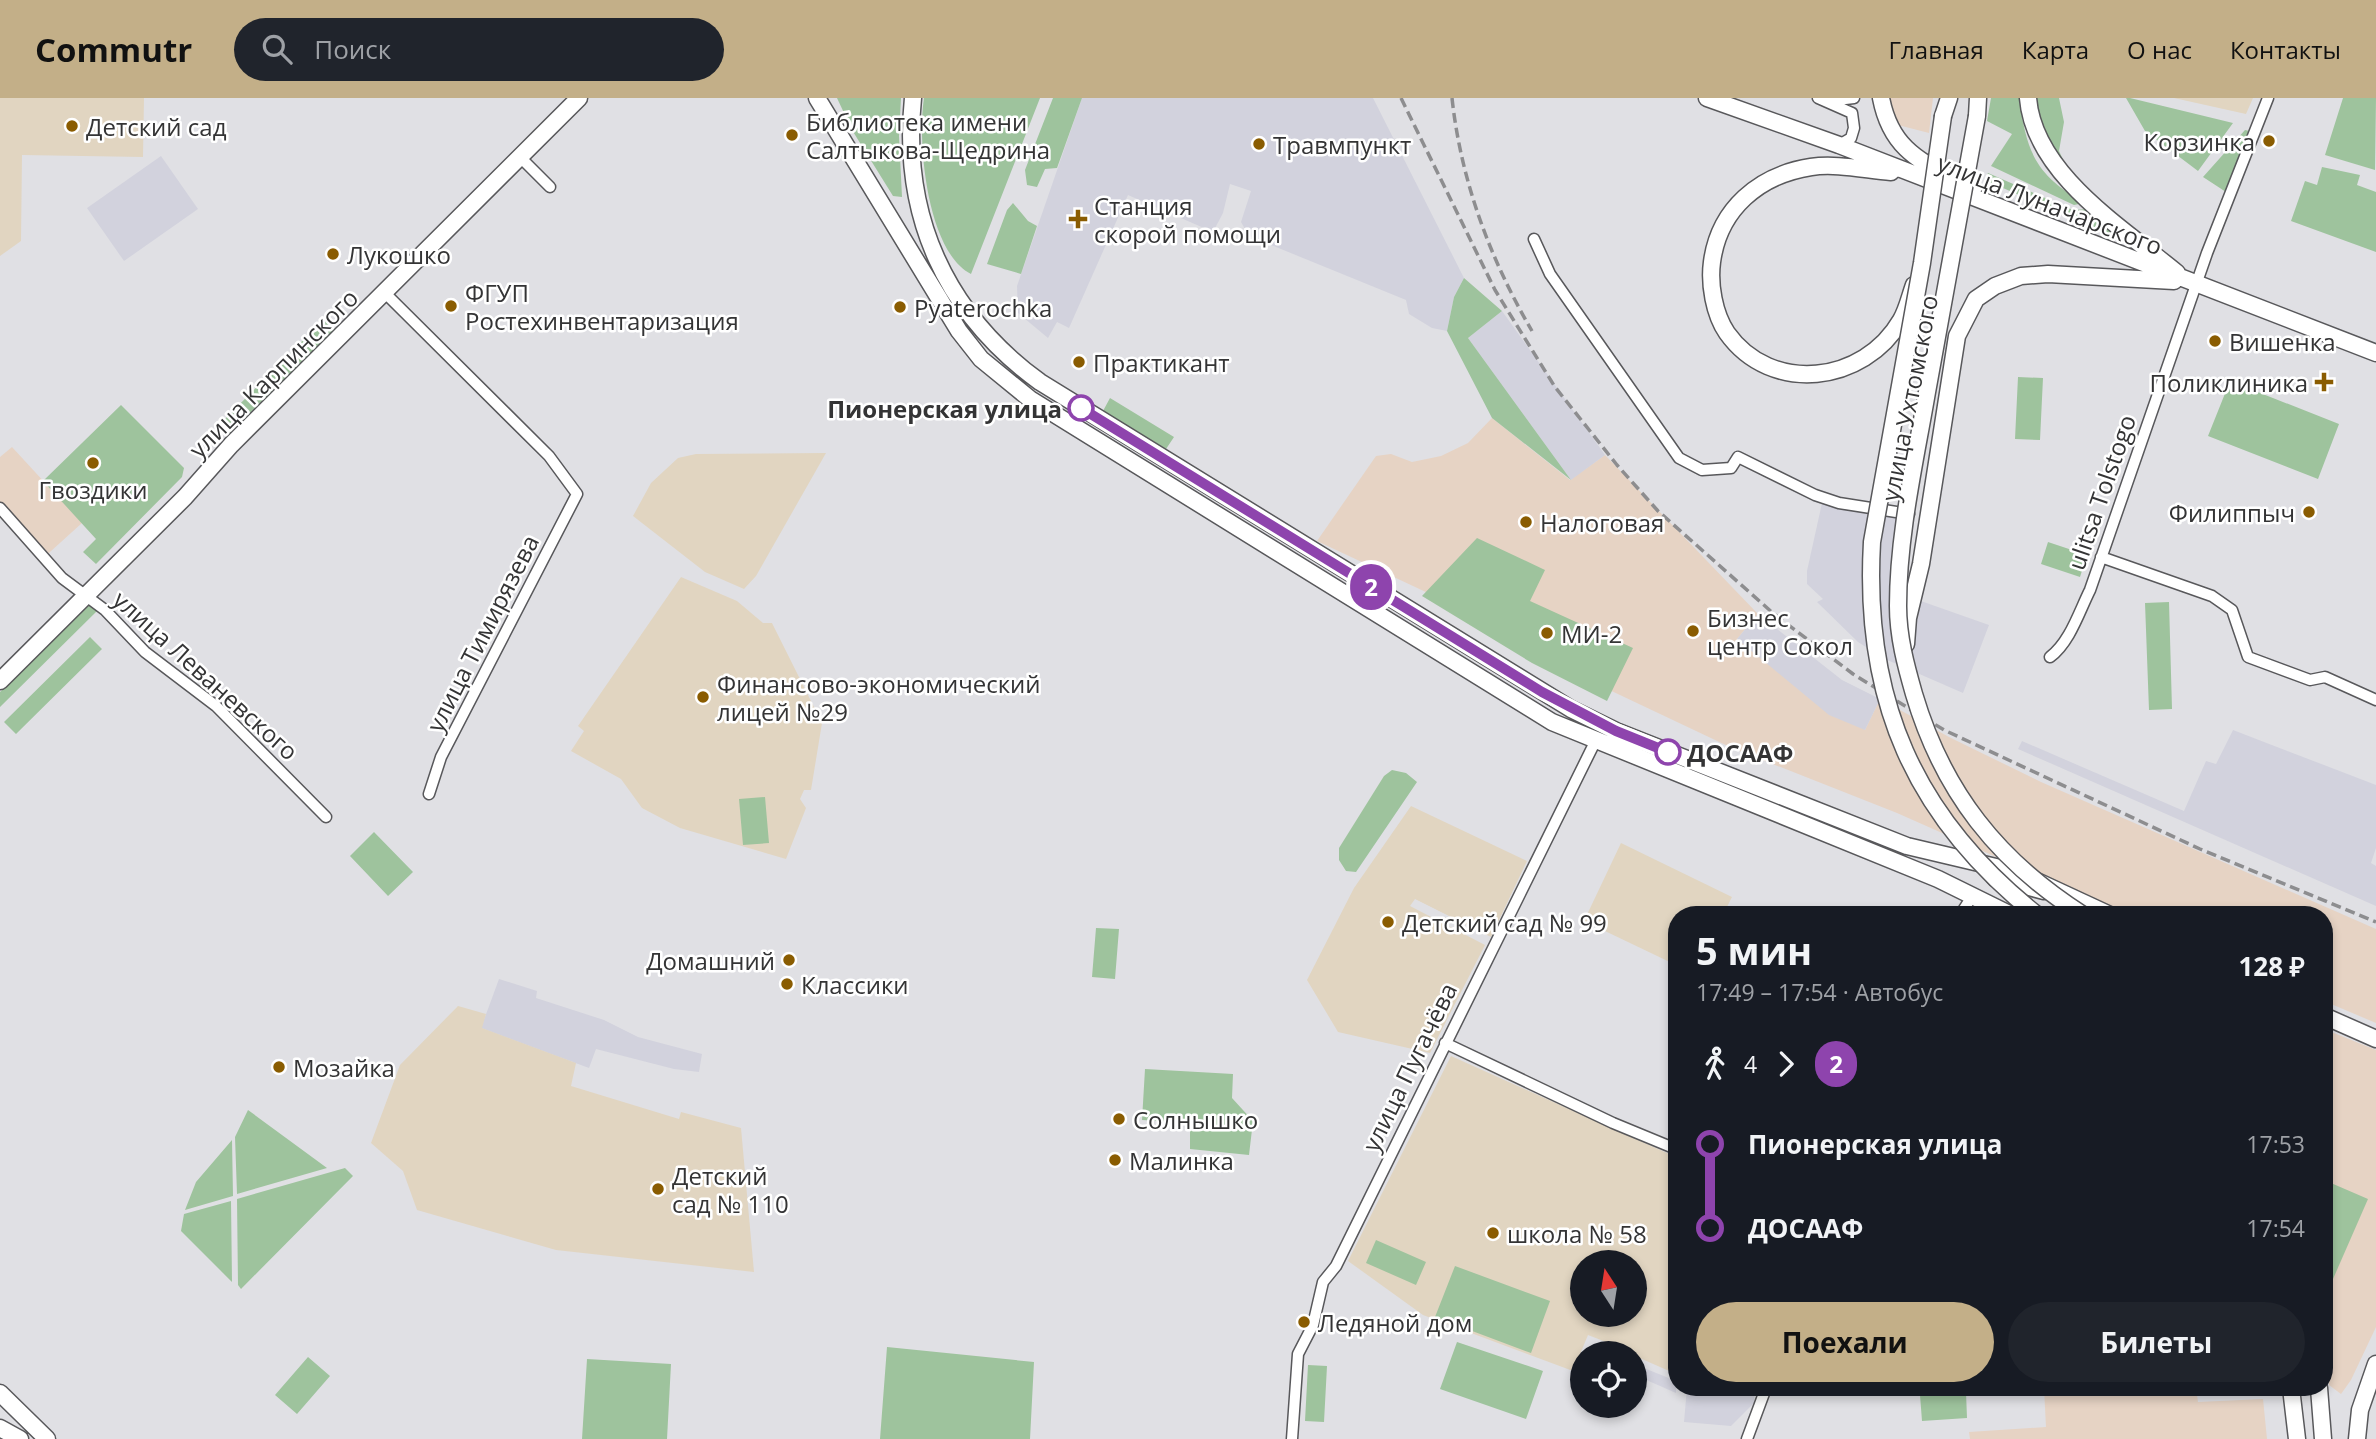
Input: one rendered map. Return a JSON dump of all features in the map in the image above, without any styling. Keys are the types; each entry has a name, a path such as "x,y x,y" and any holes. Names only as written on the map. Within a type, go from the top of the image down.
{"main road":[{"name":"улица Карпинского","path":"0,681 184,497 231,445 579,98"},
{"path":"817,98 950,316 981,359 1030,399 1552,722 1746,799 1991,905 1992,888 2008,883"},
{"path":"914,98 911,145 914,178 928,244 975,320 1012,361 1071,402 1404,608 1542,692 1604,725 1927,853 2074,906"},
{"name":"улица Луначарского","path":"1707,98 1839,145 1967,197 2376,353"},
{"path":"1881,98 1887,125 1901,147 2014,215"},
{"path":"1949,98 1943,116 1922,263 1872,542 1870,576 1874,648 1895,729 1919,784 1978,863 2027,906"},
{"path":"1978,98 1916,456 1899,577 1898,610 1905,664 1942,769 1971,814 2024,873 2046,891 2078,906"},
{"path":"2028,98 2037,134 2049,158 2066,178 2192,283"},
{"path":"1907,173 1812,167 1764,181 1725,218 1714,245 1711,273 1714,300 1726,332 1759,363 1784,373 1805,376 1836,372 1879,346 1901,320 1922,263"},
{"path":"1905,664 1908,618 1922,564 1957,336 1976,299 1996,285 2021,276 2048,274 2192,283"},
{"name":"улица Пугачёва","path":"1596,740 1604,725"},
{"path":"1927,853 2017,872 2079,906"},
{"path":"2333,1020 2376,1039"},
{"path":"2357,1439 2360,1410 2376,1364"},
{"path":"0,1393 47,1439"},
{"path":"2292,1396 2297,1439"},
{"path":"2320,1396 2323,1439"},
{"path":"0,1428 20,1439"}],"street":[{"path":"1823,100 1854,98"},
{"name":"ulitsa Tolstogo","path":"2050,657 2059,650 2068,635 2090,590 2192,283 2268,98"},
{"path":"1823,100 1852,113 1854,128 1851,138 1839,145"},
{"path":"521,158 550,187"},
{"name":"улица Ухтомского","path":"1534,239 1550,274 1593,331 1679,458 1702,470 1731,468 1738,457 1815,495 1839,503 1912,515 1967,197"},
{"name":"улица Тимирязева","path":"385,293 549,456 577,494 441,757 429,793"},
{"name":"улица Леваневского","path":"0,508 62,578 87,596 145,652 216,706 326,817"},
{"path":"2101,557 2212,596 2232,610 2248,657 2310,680 2325,677 2376,700"},
{"name":"улица Пугачёва","path":"1292,1439 1298,1354 1313,1325 1323,1282 1336,1266 1596,740"},
{"path":"1965,906 1973,895"},
{"path":"1445,1043 1613,1123 1668,1146"},
{"path":"1747,1439 1763,1396"}],"shaded area":[{"name":"Детский сад","path":"0,98 144,98 143,157 22,155 21,241 0,256"},
{"name":"Станция скорой помощи","path":"1082,98 1373,98 1464,278 1454,297 1447,331 1432,328 1409,314 1406,300 1249,236 1241,222 1251,191 1230,184 1223,213 1213,232 1128,195 1069,328 1057,322 1048,338 1018,313 1017,286"},
{"path":"1888,98 1933,98 1929,133 1898,125"},
{"path":"2174,98 2253,98 2246,114"},
{"path":"161,156 198,209 124,261 87,208"},
{"path":"1502,311 1605,455 1571,480 1468,338"},
{"path":"1492,418 1570,480 1605,455 1758,614 1737,639 1865,730 1880,699 1949,737 2041,782 2324,906 2107,906 1897,813 1732,748 1565,669 1462,609 1317,541 1376,456 1391,454 1412,462 1441,456 1468,443"},
{"path":"12,447 82,523 40,561 0,514 0,457"},
{"path":"826,453 756,576 744,589 705,572 633,516 651,483 678,458 696,454"},
{"path":"1822,503 1904,520 1899,588 1918,600 1989,625 1963,693 1885,659 1858,642 1817,602 1823,599 1807,584 1807,571"},
{"name":"Финансово-экономический лицей №29","path":"681,577 737,601 763,623 772,623 822,723 811,790 804,790 800,799 806,808 786,859 680,828 642,808 621,779 571,751 584,731 578,726"},
{"path":"1758,614 1842,680 1880,699 1865,730 1829,715 1737,639"},
{"path":"2233,730 2376,785 2376,848 2371,863 2376,866 2376,906 2018,749 2022,741 2184,811 2206,761 2216,764"},
{"name":"Детский сад № 99","path":"1411,806 1527,861 1491,937 1415,899 1410,906 1485,945 1430,1053 1338,1032 1307,980 1354,888"},
{"path":"1621,843 1732,897 1728,906 1668,906 1668,961 1584,921"},
{"path":"2333,910 2376,929 2376,1023 2333,1005"},
{"path":"499,979 537,991 536,998 604,1020 638,1037 702,1054 699,1072 674,1069 596,1049 589,1068 481,1028"},
{"path":"458,1006 486,1014 482,1028 576,1063 571,1086 679,1119 681,1112 741,1128 754,1272 556,1250 417,1210 403,1171 371,1143 400,1065"},
{"path":"2333,1033 2376,1050 2376,1327 2351,1380 2341,1394 2333,1388"},
{"name":"школа № 58","path":"1451,1056 1668,1153 1668,1370 1647,1361 1647,1341 1603,1341 1588,1335 1586,1341 1570,1341 1570,1370 1423,1315 1348,1261"},
{"path":"1647,1369 1668,1378 1668,1389 1647,1380"},
{"path":"1686,1396 1754,1396 1754,1403 1731,1426 1684,1422"},
{"path":"2044,1396 2197,1396 2198,1402 2263,1399 2267,1439 1970,1439 1969,1432 2046,1427"}],"green space":[{"path":"837,98 901,98 899,136 902,197 893,196 852,130"},
{"path":"924,98 1040,98 971,274 956,262 944,243 928,194 922,141"},
{"path":"1053,98 1082,98 1057,168 1045,169 1037,187 1027,185 1025,170"},
{"path":"1991,98 2019,98 2026,134 2036,160 2054,182 2084,203 2074,205 1991,166 2012,134 1987,121"},
{"path":"2035,98 2059,98 2064,122 2059,151 2067,168 2042,133"},
{"path":"2126,98 2233,123 2198,171 2145,131"},
{"path":"2343,98 2376,98 2375,170 2325,155"},
{"path":"2245,130 2250,131 2226,192 2203,177"},
{"path":"2322,167 2360,175 2357,185 2376,192 2376,252 2291,221 2305,181 2317,185"},
{"path":"1988,173 2073,210 2091,209 2130,244 1985,180"},
{"path":"1013,203 1028,221 1037,226 1021,274 987,264 1007,210"},
{"path":"1464,278 1502,311 1468,338 1571,480 1492,418 1447,331 1454,297"},
{"path":"324,319 335,329 230,433 217,427"},
{"path":"2018,377 2043,378 2040,440 2015,439"},
{"path":"2230,381 2339,424 2318,479 2208,436"},
{"path":"1110,398 1174,437 1166,449 1103,411"},
{"path":"121,405 184,468 182,477 96,564 83,552 96,539 43,481"},
{"path":"1477,538 1545,570 1530,601 1633,648 1607,701 1532,663 1422,596"},
{"path":"2048,542 2087,555 2080,577 2041,564"},
{"path":"2169,602 2172,709 2149,710 2145,603"},
{"path":"88,604 97,611 0,707 0,692"},
{"path":"90,637 102,649 16,734 4,722"},
{"path":"1392,770 1406,773 1417,782 1356,872 1346,871 1339,860 1339,848 1384,776"},
{"path":"765,797 769,843 743,845 739,799"},
{"path":"374,832 413,872 388,896 350,856"},
{"path":"1096,928 1119,929 1115,979 1092,977"},
{"path":"1145,1069 1233,1074 1232,1098 1253,1121 1249,1155 1190,1149 1190,1123 1142,1120"},
{"path":"248,1110 327,1168 237,1194 235,1137"},
{"path":"232,1140 233,1196 185,1210 196,1182"},
{"path":"345,1168 353,1176 241,1289 238,1285 237,1199"},
{"path":"2333,1184 2368,1199 2333,1279"},
{"path":"231,1201 232,1282 181,1231 184,1214"},
{"path":"1376,1240 1426,1262 1416,1285 1366,1263"},
{"path":"1455,1266 1550,1301 1531,1353 1435,1317"},
{"path":"1457,1342 1543,1371 1526,1419 1440,1389"},
{"path":"887,1347 1034,1362 1030,1439 880,1439"},
{"path":"308,1357 330,1376 297,1414 275,1395"},
{"path":"587,1359 671,1364 667,1439 582,1439"},
{"path":"1308,1365 1327,1366 1324,1422 1305,1421"},
{"path":"1920,1396 1966,1396 1967,1418 1922,1421"}],"railway":[{"path":"1401,98 1495,290 1555,387 1617,465 1658,511 1774,614 1853,674 1944,730 2200,849 2376,922"},
{"path":"1452,98 1462,159 1480,219 1503,276 1532,331"}],"bus line":[{"name":"2","path":"1081,408 1571,709 1668,752"}],"place":[{"name":"Детский сад","path":"72,126"},
{"name":"Библиотека имени Салтыкова-Щедрина","path":"792,135"},
{"name":"Корзинка","path":"2269,141"},
{"name":"Травмпункт","path":"1259,144"},
{"name":"Станция скорой помощи","path":"1078,219"},
{"name":"Лукошко","path":"333,254"},
{"name":"ФГУП Ростехинвентаризация","path":"451,306"},
{"name":"Pyaterochka","path":"900,307"},
{"name":"Вишенка","path":"2215,341"},
{"name":"Практикант","path":"1079,362"},
{"name":"Поликлиника","path":"2324,382"},
{"name":"Пионерская улица","path":"1081,408"},
{"name":"Гвоздики","path":"93,463"},
{"name":"Филиппыч","path":"2309,512"},
{"name":"Налоговая","path":"1526,522"},
{"name":"Бизнес центр Сокол","path":"1693,631"},
{"name":"МИ-2","path":"1547,633"},
{"name":"Финансово-экономический лицей №29","path":"703,697"},
{"name":"ДОСААФ","path":"1668,752"},
{"name":"Детский сад № 99","path":"1388,922"},
{"name":"Домашний","path":"789,960"},
{"name":"Классики","path":"787,984"},
{"name":"Мозайка","path":"279,1067"},
{"name":"Солнышко","path":"1119,1119"},
{"name":"Малинка","path":"1115,1160"},
{"name":"Детский сад № 110","path":"658,1189"},
{"name":"школа № 58","path":"1493,1233"},
{"name":"Ледяной дом","path":"1304,1322"}]}
